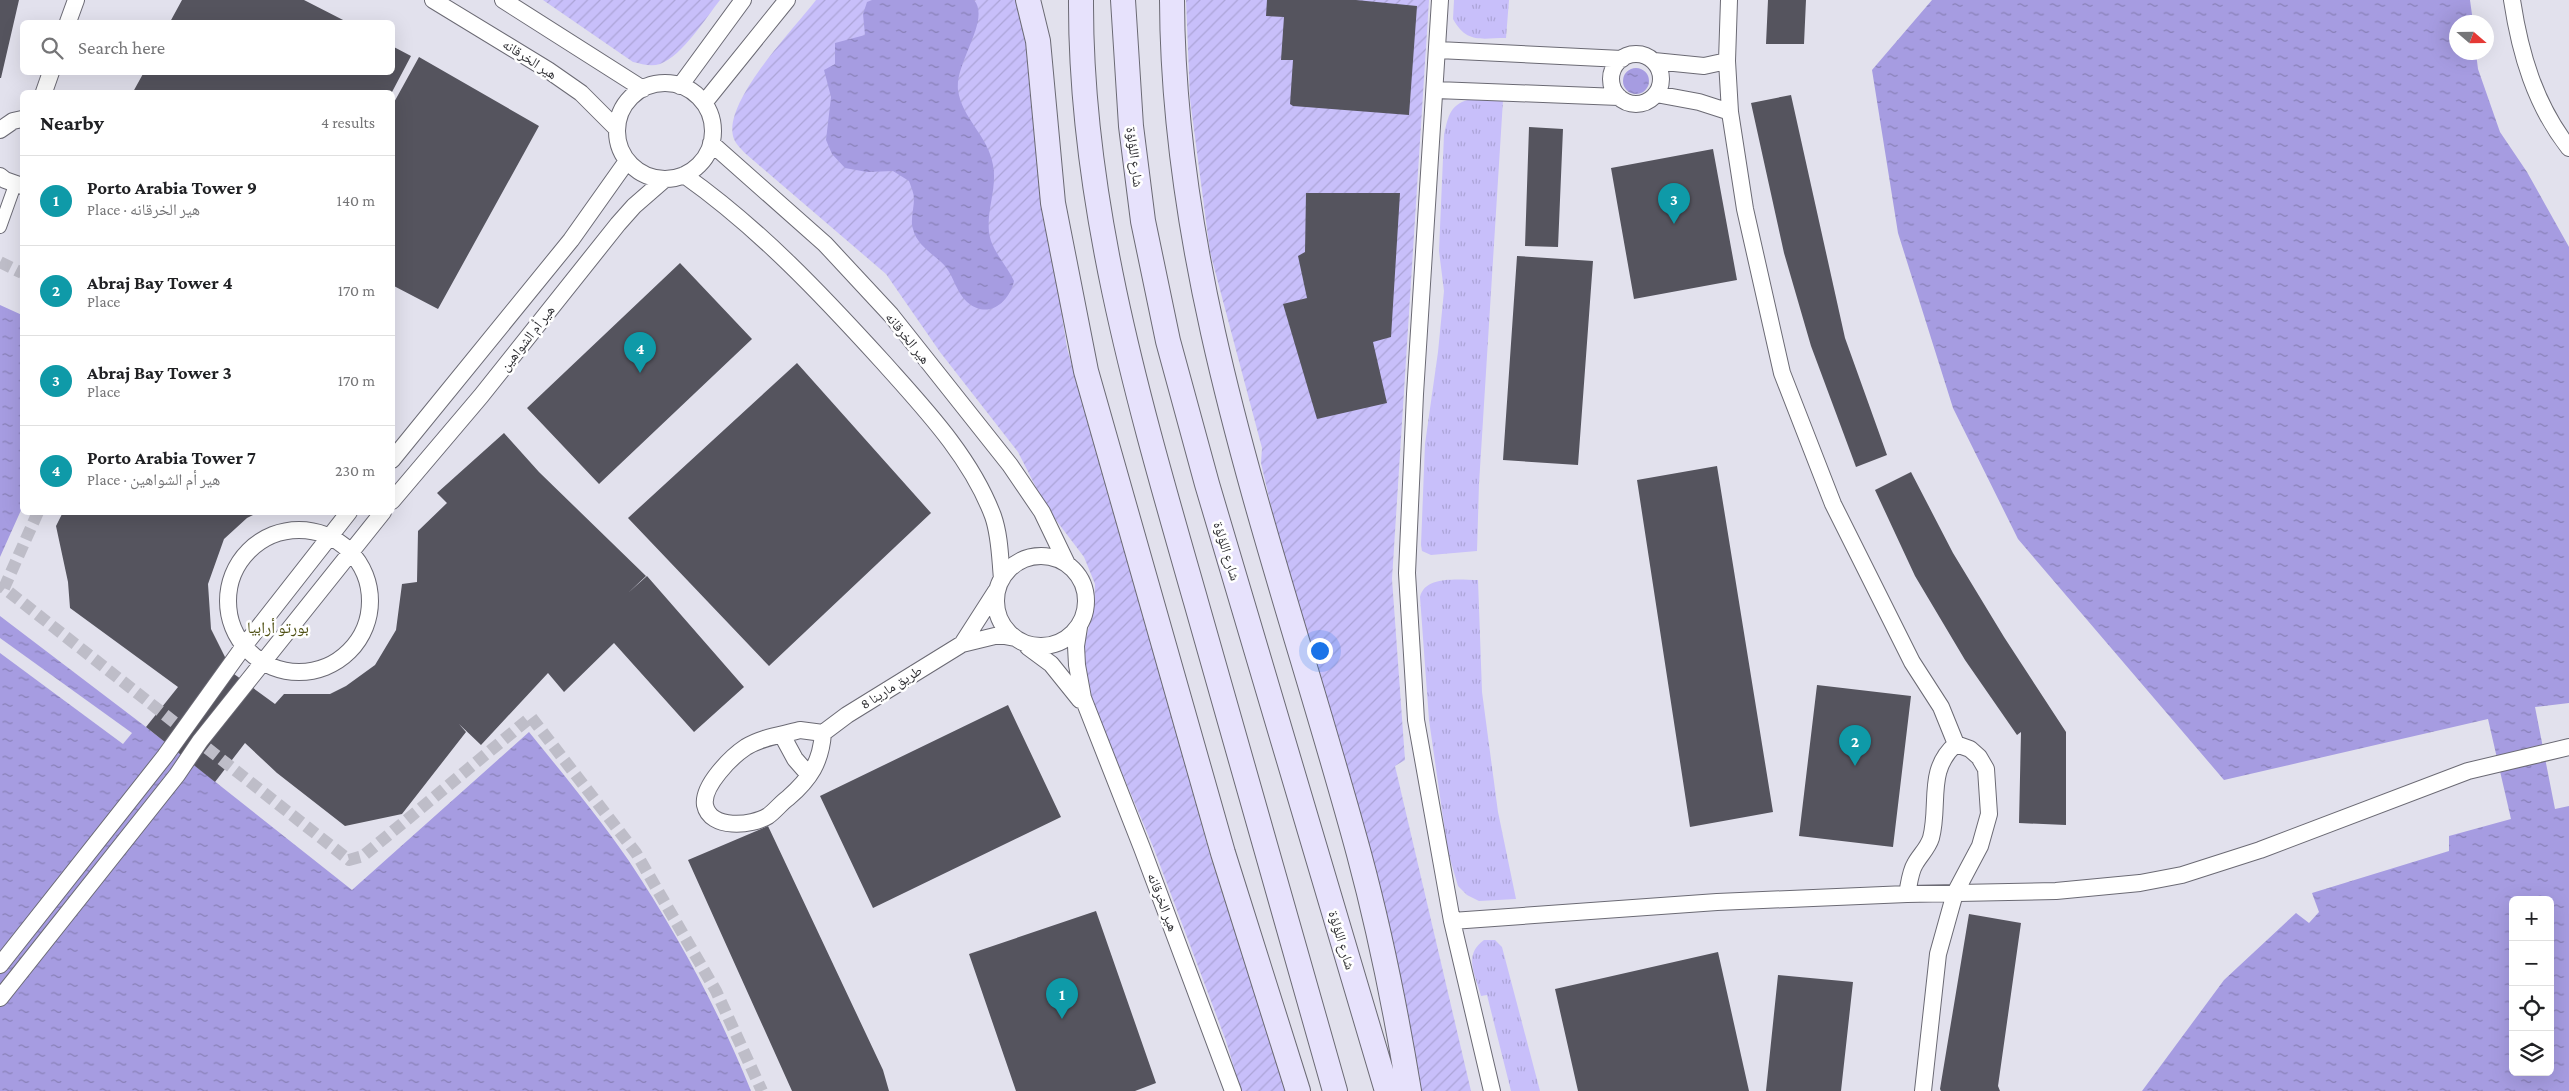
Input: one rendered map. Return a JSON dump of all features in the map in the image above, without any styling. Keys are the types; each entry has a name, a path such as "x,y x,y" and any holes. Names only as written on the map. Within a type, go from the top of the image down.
{"main road":[{"path":"1028,0 1038,41 1053,203 1086,371 1223,853 1298,1091"},
{"path":"1081,0 1086,124 1099,211 1125,346 1335,1091"},
{"name":"شارع اللؤلؤة","path":"1123,0 1131,126 1143,221 1168,342 1207,484 1388,1091"},
{"path":"1172,0 1181,143 1197,259 1218,362 1360,857 1382,950 1409,1091"}],"street":[{"path":"69,20 76,0"},
{"name":"هير الخرقانه","path":"433,0 486,30 573,87 617,129"},
{"path":"502,0 643,89"},
{"path":"680,86 743,0"},
{"path":"704,103 788,0"},
{"path":"1440,0 1436,90 1415,394 1407,573 1416,720 1452,921 1492,1091"},
{"path":"1729,0 1727,61 1730,112 1745,209 1782,373 1833,504 1912,662 1941,707 1956,744 1970,749 1979,756 1986,769 1989,814 1980,846 1955,893 1938,954 1924,1091"},
{"path":"2512,0 2518,42 2531,81 2558,134 2569,148"},
{"path":"1438,50 1622,59 1638,54 1654,61 1670,64 1704,66 1727,61"},
{"path":"1622,59 1612,73 1611,82 1619,97 1624,101 1638,104 1645,103 1656,94 1661,77 1654,61"},
{"path":"45,90 50,75"},
{"path":"668,84 680,86 693,92 704,103 710,115 713,129 711,143 701,162 684,176 665,180 650,177 638,171 627,161 621,151 617,129 625,105 643,89 668,84"},
{"path":"1436,90 1619,97"},
{"path":"1656,94 1699,102 1730,112"},
{"path":"0,130 13,121 20,119"},
{"name":"هير الخرقانه","path":"711,143 826,244 891,315 1010,465 1042,512 1067,564"},
{"name":"هير أم الشواهين","path":"395,456 571,240 627,161"},
{"path":"0,176 19,185 0,227"},
{"path":"684,176 721,201 775,250 846,321 935,422 968,468 990,510 998,537 1000,583 996,599 998,615 1006,630 1019,641 1044,647 1064,641 1079,627 1087,605 1086,593 1076,572 1067,564 1044,556 1031,557 1019,561 1009,569 1000,583"},
{"name":"هير أم الشواهين","path":"395,497 481,396 618,224 634,206 665,180"},
{"path":"459,380 481,396"},
{"path":"0,965 161,761 240,653 346,515"},
{"path":"0,998 177,775 200,741 380,515"},
{"path":"303,530 329,536 350,551 362,567 368,585 370,604 367,622 359,639 347,654 332,664 315,671 297,673 258,668 240,653 231,622 228,595 236,569 253,548 276,534 303,530"},
{"name":"طريق مارينا 8","path":"962,644 1000,583"},
{"name":"هير الخرقانه","path":"1079,627 1076,646 1077,665 1083,698 1233,1091"},
{"name":"طريق مارينا 8","path":"823,733 847,715 962,644 999,635 1019,641"},
{"name":"هير الخرقانه","path":"1019,641 1039,654 1062,676 1090,715"},
{"path":"800,730 823,733 822,752 807,780 767,816 732,826 712,816 705,805 707,791 717,775 746,747 761,740 800,730"},
{"path":"782,735 795,759 808,775"},
{"path":"1907,894 1914,865 1931,839 1935,779 1940,764 1947,752 1956,744"},
{"path":"1452,921 1717,902 2098,888 2182,875 2260,850 2468,771 2569,747"}],"green space":[{"path":"543,0 720,0 693,36 677,53 660,64 646,65 633,62"},
{"path":"816,0 1020,0 1029,26 1039,167 1067,348 1117,518 1211,858 1286,1091 1241,1091 1226,1041 1154,849 1091,699 1082,651 1094,609 1095,584 1084,557 1046,507 1018,452 940,352 886,274 746,154 734,139 733,124 738,106 748,87 777,47"},
{"path":"1186,0 1429,0 1392,579 1405,760 1395,766 1471,1091 1420,1091 1292,597 1261,463 1262,448 1210,252 1190,99"},
{"path":"1454,0 1509,0 1506,38 1482,39 1464,33 1453,19"},
{"path":"1477,98 1503,100 1479,484 1477,551 1431,555 1422,551 1421,545 1425,444 1438,352 1444,291 1439,251 1444,135 1453,109 1462,102"},
{"path":"1444,580 1478,580 1482,692 1498,812 1516,899 1479,901 1467,895 1458,886 1448,852 1429,720 1420,597 1423,590 1436,582"},
{"path":"1484,940 1495,940 1502,947 1540,1091 1511,1091 1487,995 1481,996 1472,965 1474,952"}],"water":[{"path":"872,0 974,0 978,8 976,30 962,67 958,90 964,110 990,154 993,165 994,184 989,213 989,232 993,246 1014,281 1008,296 990,309 975,307 967,302 960,294 945,266 918,240 912,226 914,197 909,181 893,171 867,172 845,168 832,154 826,140 831,97 824,70 835,64 835,43 865,35 863,14 867,2"},
{"path":"1932,0 2470,0 2472,15 2449,15 2449,60 2477,60 2478,69 2500,132 2527,172 2569,247 2569,703 2535,707 2555,809 2569,806 2569,1091 2142,1091 2224,980 2296,913 2309,923 2319,912 2312,893 2449,851 2449,836 2511,819 2488,719 2224,780 2018,539 1953,408 1898,233 1872,70"},
{"path":"1636,68 1645,72 1649,81 1645,90 1636,94 1627,90 1623,81 1627,72"},
{"path":"0,305 20,314 20,512 0,557"},
{"path":"0,616 146,727 352,890 529,732 605,828 647,889 711,1002 751,1091 0,1091"}],"pier":[{"path":"0,638 132,733 123,744 0,653"}],"building":[{"path":"0,0 19,0 1,78 0,78"},
{"path":"182,0 304,0 343,20 171,20"},
{"path":"1267,0 1356,0 1417,6 1409,115 1293,106 1290,104 1293,60 1281,60 1284,17 1266,16"},
{"path":"1768,0 1806,0 1804,44 1766,44"},
{"path":"395,48 411,56 393,90 134,90 142,75 395,75"},
{"path":"419,57 539,126 438,309 395,287 395,101"},
{"path":"1791,95 1845,338 1887,455 1856,467 1811,346 1784,253 1751,103"},
{"path":"1529,127 1563,129 1558,247 1525,246"},
{"path":"1713,149 1737,280 1634,299 1611,168"},
{"path":"1306,193 1400,193 1391,337 1373,342 1387,403 1317,419 1283,304 1307,298 1298,256 1305,252"},
{"path":"1517,256 1593,261 1578,465 1503,460"},
{"path":"680,263 752,339 599,484 527,408"},
{"path":"797,363 931,513 769,666 628,518"},
{"path":"504,433 539,472 646,576 628,593 647,576 744,687 694,732 614,643 564,692 548,673 481,745 459,724 466,732 402,814 345,826 277,773 245,743 215,782 146,727 178,687 70,608 68,582 56,526 62,515 253,515 247,518 224,539 208,584 211,629 227,661 223,666 275,704 284,694 330,694 346,686 375,665 396,630 402,584 417,582 418,531 447,503 437,493"},
{"path":"1717,466 1773,812 1690,827 1637,480"},
{"path":"1911,472 1953,553 2004,637 2066,732 2066,825 2019,823 2021,732 2017,735 1965,660 1915,576 1875,490"},
{"path":"1817,685 1911,696 1893,847 1799,836"},
{"path":"1008,705 1061,817 873,908 820,796"},
{"path":"768,826 883,1070 889,1091 792,1091 688,860"},
{"path":"1096,911 1156,1083 1135,1091 1016,1091 969,954"},
{"path":"1969,914 2021,923 1998,1086 2000,1091 1941,1091 1940,1089"},
{"path":"1718,952 1749,1091 1578,1091 1555,989"},
{"path":"1778,975 1853,982 1841,1091 1766,1091"}],"tunnel":[{"path":"0,262 20,272"},
{"path":"37,515 4,588 349,860 363,856 531,717 636,853 716,991 762,1091"}],"place":[{"name":"Abraj Bay Tower 3","path":"1674,224"},
{"name":"Porto Arabia Tower 7","path":"640,373"},
{"name":"Abraj Bay Tower 4","path":"1855,766"},
{"name":"Porto Arabia Tower 9","path":"1062,1019"}],"district":[{"name":"بورتو أرابيا","path":"278,627"}]}
